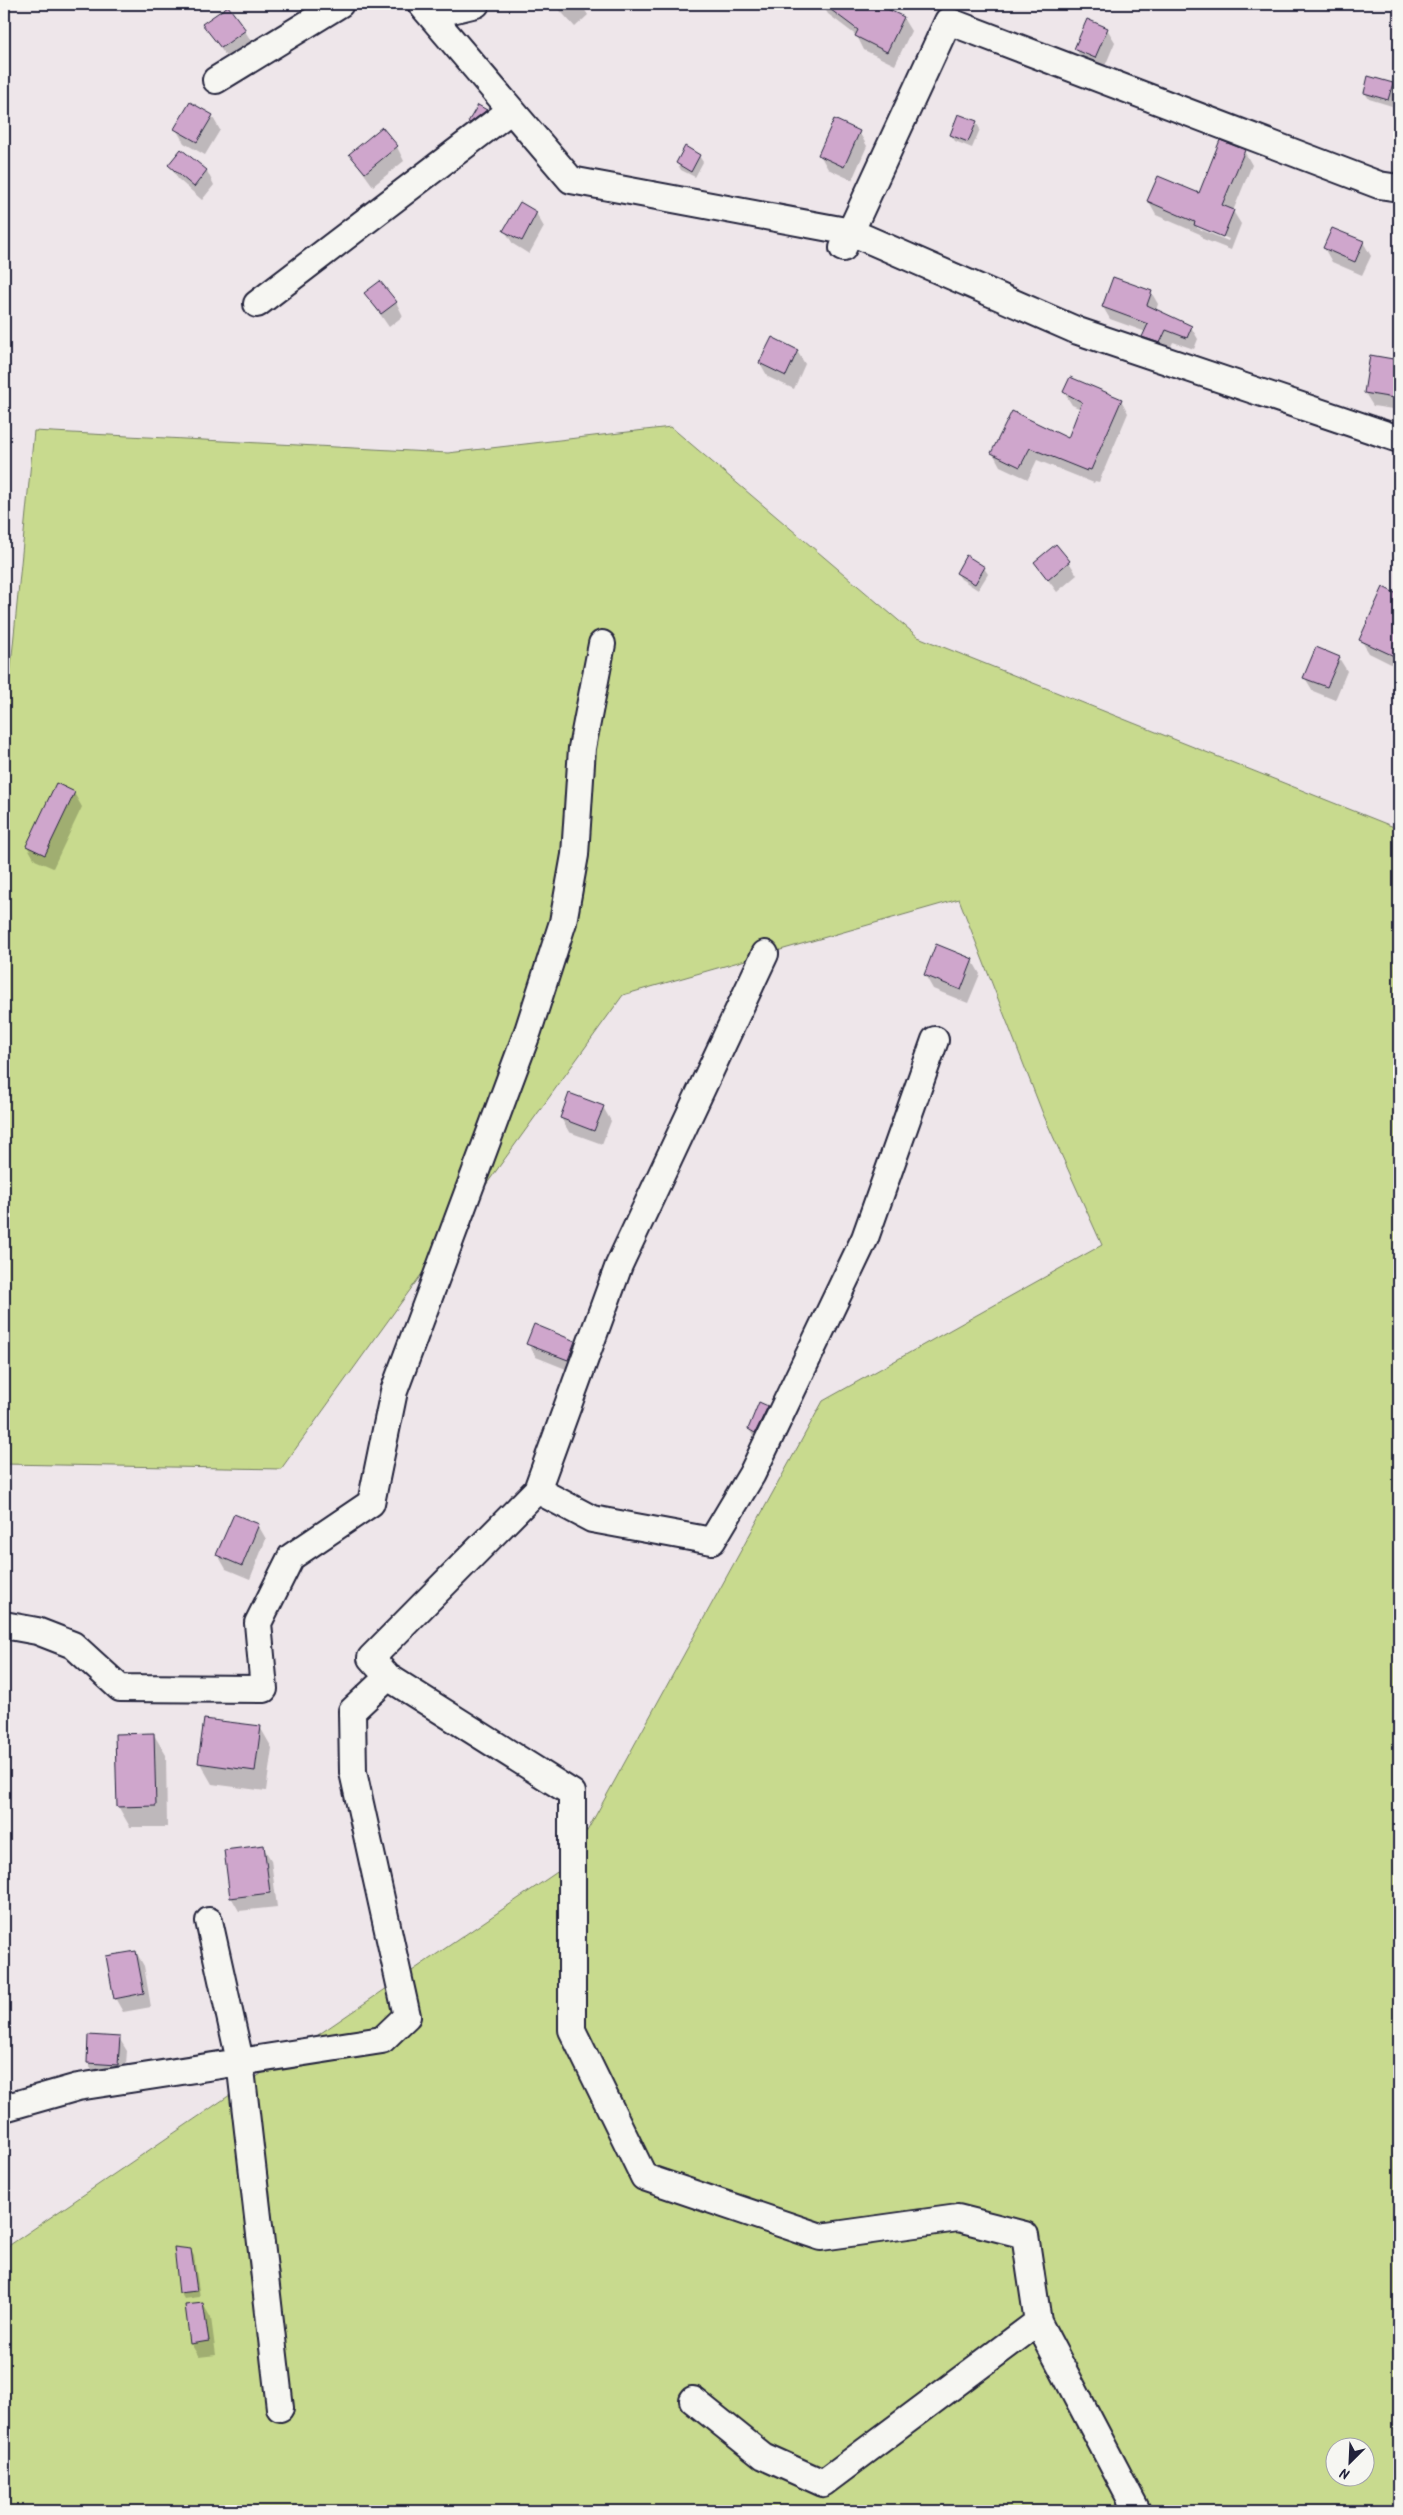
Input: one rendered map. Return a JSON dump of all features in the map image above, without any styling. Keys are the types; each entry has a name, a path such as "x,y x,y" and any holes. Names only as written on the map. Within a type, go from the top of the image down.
{"street":[{"path":"216,80 340,4"},
{"path":"426,10 476,4"},
{"path":"426,10 570,180 846,240 1078,331 1399,439"},
{"path":"846,240 948,21 1379,185 1399,188"},
{"path":"257,304 511,110"},
{"path":"4,1624 37,1632 73,1645 120,1688 264,1689 258,1624 291,1557 371,1503 394,1391 528,1031 560,932 575,855 582,748 602,644"},
{"path":"765,954 619,1265 537,1490 371,1658 388,1676 572,1793 572,2030 644,2177 821,2237 958,2218 1025,2235 1038,2322 1137,2511"},
{"path":"537,1490 592,1519 712,1542 752,1474 865,1238 935,1040"},
{"path":"4,2108 78,2086 382,2040 407,2016 353,1772 352,1711 388,1676"},
{"path":"208,1921 240,2061 280,2408"},
{"path":"693,2400 763,2456 823,2482 1038,2322"}],"green space":[{"path":"671,427 918,637 1399,829 1399,2511 4,2511 4,2249 569,1864 823,1401 1102,1245 1043,1114 959,899 623,995 281,1469 4,1464 4,737 34,431 448,453"}],"building":[{"path":"823,4 877,4 904,17 887,52 855,36 858,30"},
{"path":"228,6 246,30 221,48 202,24"},
{"path":"1087,19 1108,28 1095,58 1074,49"},
{"path":"1368,76 1393,83 1388,100 1364,93"},
{"path":"190,102 213,115 197,142 174,129"},
{"path":"478,105 487,110 470,123 468,122"},
{"path":"958,114 977,121 968,142 950,135"},
{"path":"834,119 860,131 844,167 818,155"},
{"path":"382,127 398,146 365,173 349,154"},
{"path":"1220,140 1245,150 1222,205 1234,210 1223,237 1194,225 1195,222 1147,201 1158,176 1199,193"},
{"path":"685,146 700,155 691,172 676,163"},
{"path":"181,149 207,170 194,187 168,165"},
{"path":"520,202 537,212 522,241 503,231"},
{"path":"1332,228 1364,241 1355,262 1323,248"},
{"path":"1113,277 1152,291 1147,305 1192,326 1187,338 1166,330 1160,343 1142,337 1148,324 1102,307"},
{"path":"380,281 397,302 381,314 364,293"},
{"path":"772,337 798,350 786,376 759,363"},
{"path":"1370,355 1399,360 1394,398 1364,393"},
{"path":"1070,377 1122,399 1091,470 1088,469 1087,471 1030,448 1020,467 991,453 1012,411 1068,438 1082,402 1063,392"},
{"path":"1056,544 1070,561 1048,580 1034,562"},
{"path":"966,555 985,567 975,584 956,573"},
{"path":"1383,587 1399,595 1399,643 1394,656 1359,640"},
{"path":"1316,647 1340,657 1327,687 1303,678"},
{"path":"56,783 75,792 45,855 26,846"},
{"path":"936,944 973,959 961,990 924,975"},
{"path":"569,1093 604,1106 594,1131 560,1118"},
{"path":"534,1324 575,1341 568,1360 526,1344"},
{"path":"759,1402 768,1406 755,1433 748,1429"},
{"path":"234,1514 259,1524 242,1566 216,1555"},
{"path":"204,1719 261,1726 255,1771 198,1763"},
{"path":"154,1733 156,1806 117,1807 115,1734"},
{"path":"264,1845 270,1893 230,1898 224,1850"},
{"path":"136,1951 144,1993 114,1999 106,1956"},
{"path":"88,2035 120,2037 118,2065 87,2063"},
{"path":"174,2247 191,2249 197,2291 179,2293"},
{"path":"203,2303 209,2341 190,2344 185,2305"}]}
